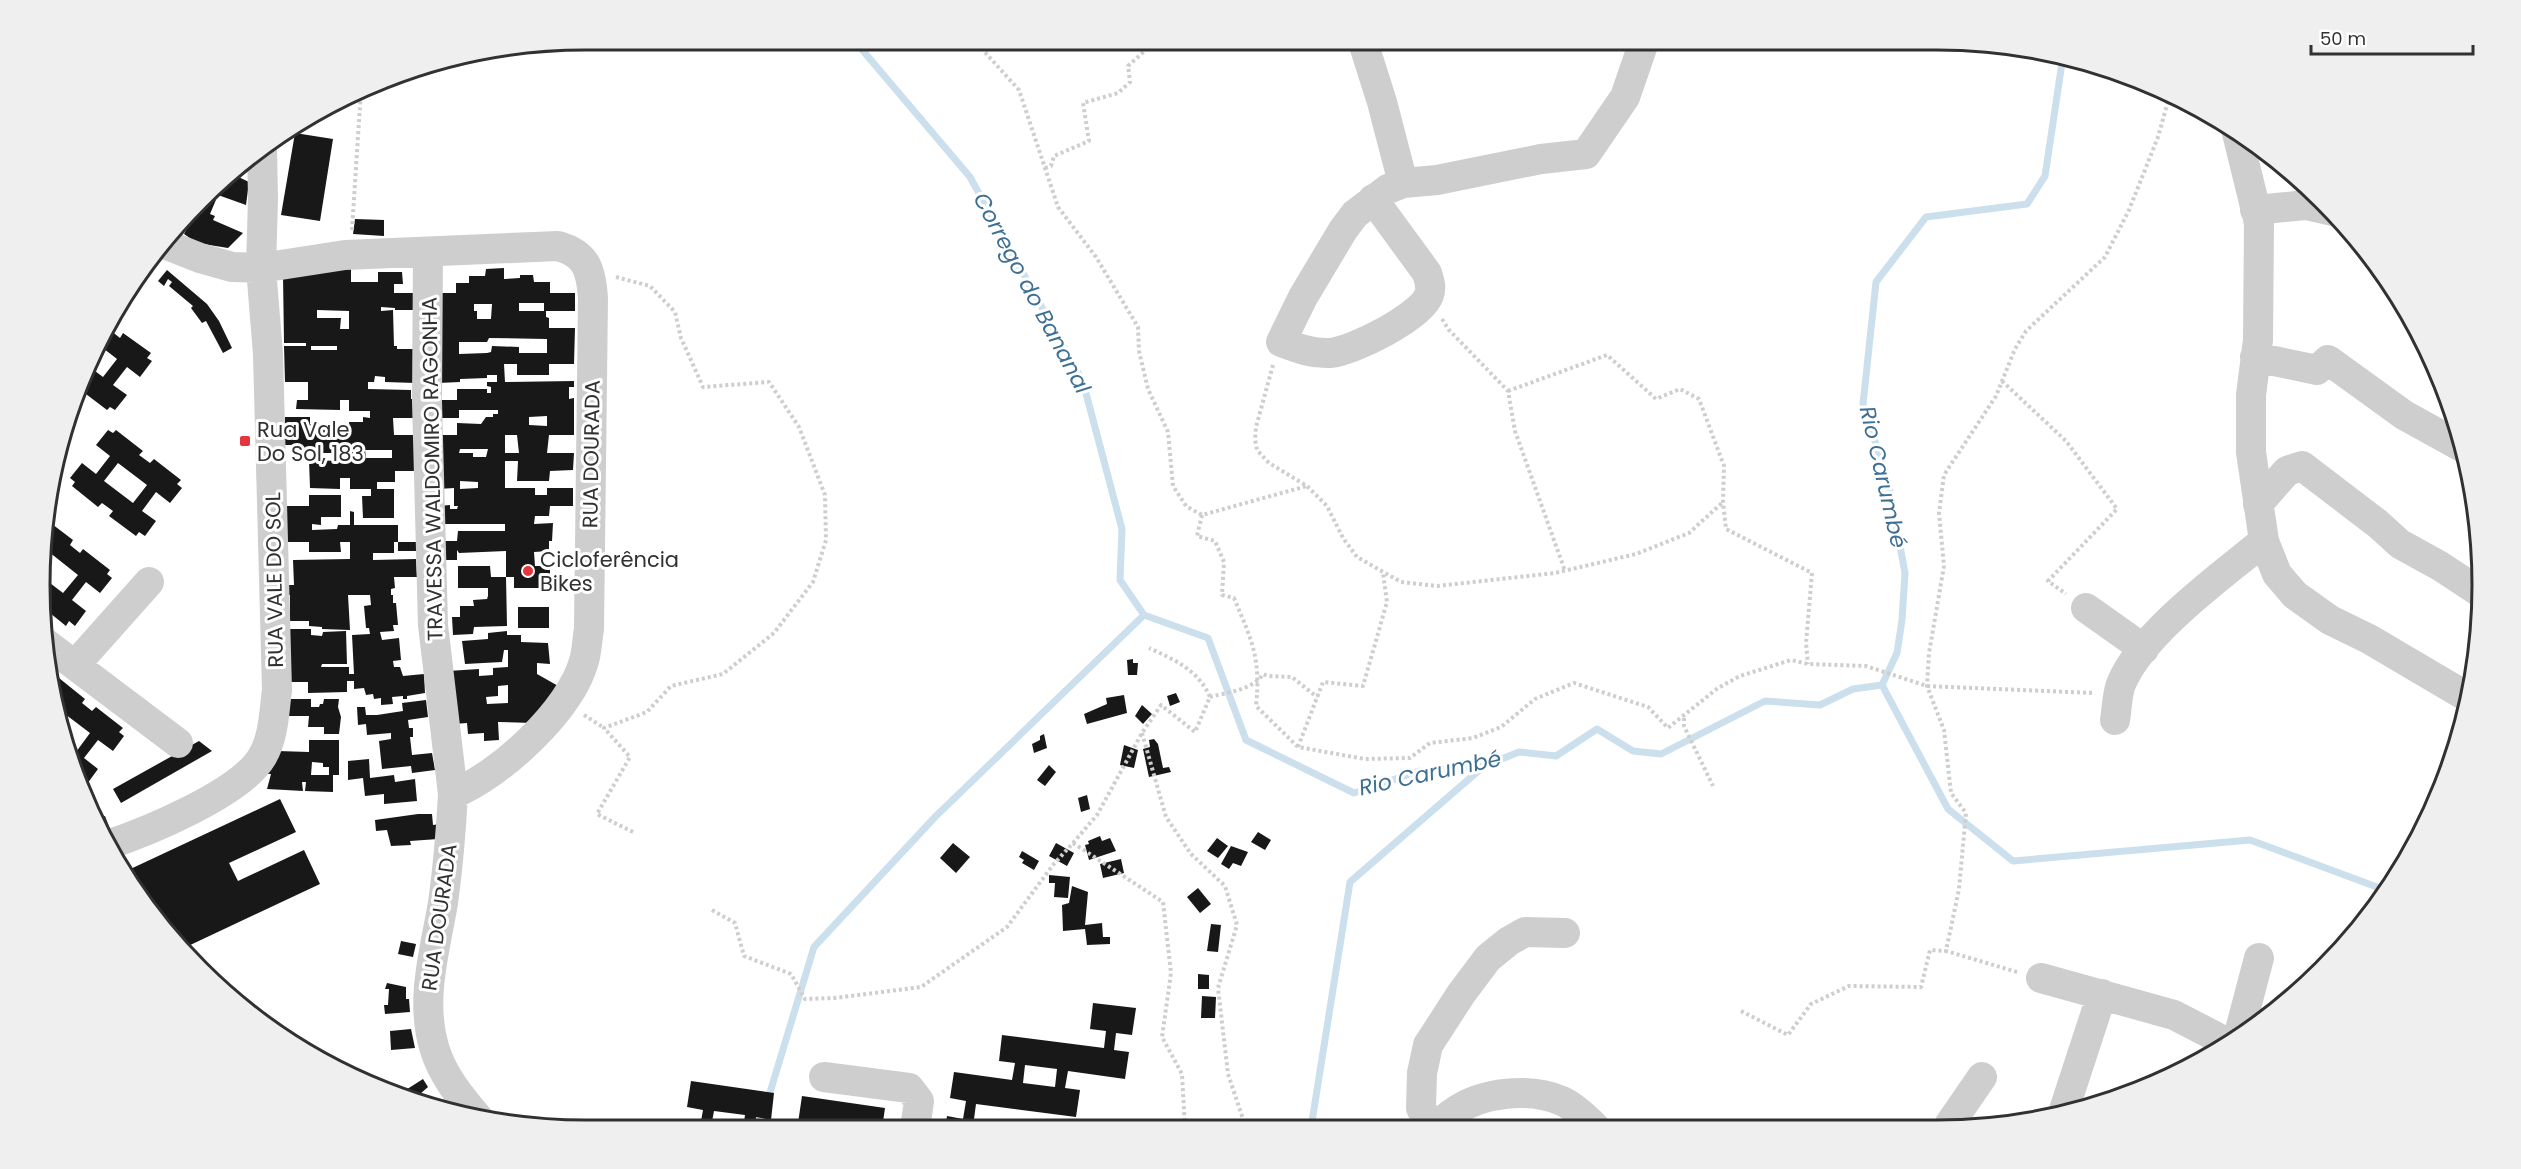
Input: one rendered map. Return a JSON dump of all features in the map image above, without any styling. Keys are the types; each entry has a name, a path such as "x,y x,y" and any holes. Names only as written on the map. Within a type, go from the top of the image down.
{"street":[{"path":"1365,50 1403,183"},
{"path":"1373,199 1427,273 1431,286 1429,296 1421,307 1402,321 1358,344 1332,353 1310,352 1281,342 1303,297 1342,230 1355,214 1373,199 1403,183 1437,180 1541,159 1586,154 1625,97 1642,50"},
{"path":"2240,144 2259,223 2255,357 2251,395 2251,452 2264,541 2277,574 2295,595 2312,608 2460,693"},
{"name":"RUA VALE DO SOL","path":"116,841 207,802 229,789 247,776 262,758 270,737 277,690 268,354 261,268 262,158"},
{"path":"2255,210 2306,204 2316,207"},
{"path":"170,246 232,267 261,268 351,254 558,246 577,254 589,271"},
{"name":"TRAVESSA WALDOMIRO RAGONHA","path":"428,252 427,401 433,626 453,794"},
{"name":"RUA DOURADA","path":"466,1106 445,1074 434,1050 429,1026 430,973 449,860 453,794 474,786 493,774 533,736 556,711 585,661 589,629 593,298 589,271"},
{"path":"2255,357 2317,370 2328,360 2404,415 2452,441"},
{"path":"2258,504 2287,471 2302,466 2378,524 2400,544 2472,587"},
{"path":"2117,707 2120,685 2144,649 2175,617 2264,541"},
{"path":"76,664 148,582"},
{"path":"2086,608 2144,649"},
{"path":"54,649 178,743"},
{"path":"1427,1120 1421,1108 1422,1072 1428,1045 1461,994 1488,958 1509,941 1525,932 1564,933"},
{"path":"2242,1023 2259,958"},
{"path":"2041,978 2174,1015 2219,1038"},
{"path":"2066,1103 2102,994"},
{"path":"824,1077 909,1088 919,1101 916,1120"},
{"path":"1953,1119 1982,1077"},
{"path":"1444,1120 1454,1111 1481,1098 1508,1094 1532,1094 1562,1101 1586,1120"}],"path":[{"path":"983,50 1019,90 1058,207 1096,257 1138,327 1139,351 1148,389 1168,432 1173,486 1186,506 1202,515 1307,486"},
{"path":"1045,168 1052,165 1054,156 1089,141 1083,103 1118,93 1130,82 1128,66 1146,50"},
{"path":"351,254 360,99"},
{"path":"1946,951 1956,913 1966,833 1966,813 1951,793 1944,730 1927,686 1929,653 1944,566 1939,513 1944,475 1996,396 2014,349 2026,331 2105,257 2129,210 2158,137 2168,102"},
{"path":"589,271 650,286 675,312 681,338 704,387 769,382 799,427 825,495 826,540 813,582 774,633 723,674 671,686 647,712 604,728 630,757 597,814 633,832"},
{"path":"1429,296 1449,330 1508,391 1515,431 1565,571"},
{"path":"1281,342 1265,387 1255,439 1257,450 1269,463 1307,486 1327,506 1343,538 1357,557 1401,582 1437,586 1565,571 1636,554 1689,533 1723,502"},
{"path":"1508,391 1608,355 1656,399 1680,389 1699,399 1724,466 1723,502 1726,529 1812,573 1806,643 1808,664"},
{"path":"2002,381 2066,441 2117,509 2048,581 2058,588"},
{"path":"1202,515 1197,536 1215,541 1224,562 1222,595 1234,598 1255,647 1259,680 1256,705 1298,747 1365,759 1410,758 1430,743 1473,738 1501,728 1535,699 1574,683 1648,707 1668,728 1718,687 1740,676 1791,660 1808,664 1866,666 1927,686 2117,707"},
{"path":"1298,747 1323,682 1362,686 1387,602 1383,573"},
{"path":"712,910 735,923 744,956 791,974 805,999 835,998 921,987 1006,927 1053,865 1097,815 1142,733 1161,705 1194,732 1210,697 1204,682 1181,663 1149,648"},
{"path":"1210,697 1248,686 1259,680 1263,674 1292,677 1317,697"},
{"path":"1684,717 1684,726 1713,786"},
{"path":"1142,733 1166,817 1191,854 1225,886 1237,925 1218,988 1228,1074 1243,1120"},
{"path":"1073,843 1163,902 1171,973 1162,1037 1182,1074 1185,1120"},
{"path":"1741,1011 1788,1035 1810,1004 1849,986 1921,987 1930,950 1946,951 2041,978"}],"building":[{"path":"297,133 333,139 320,221 281,215 295,135"},
{"path":"238,177 249,182 246,205 218,195 210,214 215,216 213,220 243,233 228,248 197,243 184,234 190,223 206,206 232,182"},
{"path":"355,219 384,220 384,236 353,234"},
{"path":"351,266 351,282 378,282 378,272 402,272 403,284 394,284 394,293 414,293 414,310 381,307 381,311 393,310 394,346 397,346 397,349 415,349 416,383 385,382 385,377 375,376 374,382 368,382 368,389 411,390 411,399 415,399 416,418 393,418 394,435 416,435 415,471 395,471 395,482 377,482 377,489 394,489 394,518 363,518 362,496 371,496 371,489 350,489 350,478 340,478 340,489 310,488 309,460 339,461 339,453 294,453 295,445 285,445 285,417 310,417 310,424 338,425 338,435 350,435 349,422 363,422 363,417 370,418 370,411 349,411 349,400 340,400 340,410 296,409 297,400 308,400 308,382 285,382 284,346 306,346 306,343 284,343 283,275","holes":["317,310 349,311 349,329 340,329 341,318 317,318","311,346 337,346 337,350 311,350","365,450 392,450 392,458 366,458"]},
{"path":"504,268 504,279 533,275 534,282 550,282 550,293 575,293 575,311 546,311 549,328 575,328 574,364 549,364 549,375 517,375 517,364 504,364 505,382 574,381 574,387 569,387 569,399 574,398 574,435 549,435 547,453 574,453 573,470 550,471 549,481 517,481 518,461 505,461 505,488 535,488 535,495 547,495 547,488 573,488 573,506 550,506 549,516 535,516 534,524 553,523 549,551 534,552 535,566 550,566 550,588 514,588 514,577 506,577 506,551 459,553 457,550 457,560 440,560 439,541 457,541 458,531 505,531 505,524 438,524 438,506 450,505 450,509 457,509 458,506 454,506 454,488 438,489 438,435 457,435 457,423 481,424 486,417 498,414 498,410 459,410 459,418 438,418 438,400 457,400 457,389 487,389 487,393 491,393 491,387 487,386 487,382 497,382 497,375 487,375 487,378 460,379 460,382 438,383 438,293 456,293 456,283 469,283 469,276 485,276 486,269","holes":["519,303 544,303 544,311 519,311","474,304 492,304 491,319 477,319 477,311 474,311","489,338 547,339 547,353 519,353 519,347 492,346 491,352 487,353 459,354 459,342 487,342","547,416 547,426 529,425 529,417","505,435 517,435 519,453 505,453","460,449 488,449 486,457 473,457 473,453 459,453","460,481 478,482 478,488 460,489"]},
{"path":"167,270 207,304 219,321 232,348 223,353 206,321 202,323 191,308 193,306 169,286 172,282 168,279 164,286 158,281"},
{"path":"113,332 120,338 123,333 151,353 147,358 152,361 140,377 127,367 113,385 127,395 115,410 110,407 107,410 85,393 94,371 103,377 117,359 104,349"},
{"path":"108,430 113,433 116,430 143,451 139,455 150,463 154,459 181,480 177,484 182,488 170,503 156,492 142,511 156,521 145,536 139,532 136,536 109,516 113,511 102,503 98,507 72,486 75,482 70,478 82,463 96,474 110,456 96,445","holes":["118,463 147,485 133,503 104,481"]},
{"path":"309,495 341,495 341,517 321,517 321,525 312,524 312,530 337,529 338,525 350,525 350,511 354,512 354,525 398,525 398,542 394,542 394,553 373,553 373,560 416,559 417,577 394,577 395,588 391,589 391,595 393,595 393,603 396,603 398,625 393,625 394,631 380,632 382,640 399,638 401,660 393,661 394,667 400,667 403,676 424,674 425,693 407,696 407,699 403,699 403,696 392,697 393,704 381,705 381,698 374,699 373,694 366,695 364,688 354,689 354,681 347,681 347,692 308,693 308,682 286,682 286,629 311,629 311,635 322,636 323,632 346,631 347,664 322,664 321,667 349,667 349,674 354,674 352,635 370,634 369,628 366,628 364,606 371,605 370,595 348,595 350,630 322,629 322,627 309,626 309,621 286,621 290,611 290,595 285,595 285,585 294,585 293,560 350,559 350,542 340,542 341,552 309,552 309,542 284,542 285,506 309,506"},
{"path":"53,525 73,540 70,545 80,553 83,549 110,570 107,574 112,578 100,593 86,582 72,600 86,611 75,626 69,621 66,626 51,614 50,583 63,593 78,575 51,554"},
{"path":"398,542 416,542 416,551 398,551"},
{"path":"458,566 490,566 491,577 506,577 507,626 474,627 473,634 453,635 452,617 460,617 460,606 474,606 473,600 487,599 488,596 488,588 458,588"},
{"path":"518,607 549,607 549,628 518,628"},
{"path":"507,631 507,635 521,635 521,642 548,643 550,664 537,663 537,674 560,687 534,723 498,722 499,740 484,741 484,733 468,734 467,723 454,724 448,671 479,669 479,676 493,675 493,668 508,667 508,650 504,650 502,662 465,664 462,641 488,639 488,633","holes":["508,685 508,703 487,704 486,697 498,696 498,686"]},
{"path":"1133,659 1133,663 1138,663 1137,675 1128,675 1127,660"},
{"path":"58,679 85,699 82,703 92,711 96,707 123,728 119,732 124,736 113,751 98,740 84,758 98,769 88,783 77,751 90,733 66,715"},
{"path":"1176,693 1180,702 1170,706 1167,696"},
{"path":"1124,695 1127,713 1087,724 1084,714 1107,704 1106,698"},
{"path":"286,699 311,699 311,707 319,707 323,704 324,699 339,699 338,707 341,717 339,734 324,734 324,727 308,727 309,716 285,716"},
{"path":"426,700 428,717 408,720 409,728 413,728 413,737 410,737 412,755 432,753 435,770 412,773 411,766 382,769 379,741 391,739 391,733 367,735 366,724 358,725 357,707 365,707 366,715 377,715 403,711 402,703"},
{"path":"1142,705 1152,714 1143,724 1135,716"},
{"path":"1044,734 1047,748 1034,753 1032,744 1040,740 1040,736"},
{"path":"1154,739 1158,744 1163,768 1169,767 1171,772 1149,777 1143,749 1150,747 1149,740"},
{"path":"309,740 339,740 339,775 333,775 333,792 305,791 306,782 302,782 303,791 267,789 271,774 266,774 278,751 309,752","holes":["312,762 323,763 323,767 329,767 329,775 311,775"]},
{"path":"199,741 212,751 121,803 113,789"},
{"path":"1124,745 1138,750 1134,768 1120,765"},
{"path":"369,759 370,778 394,775 395,782 415,779 417,801 384,804 384,794 365,796 363,778 348,780 348,761"},
{"path":"1049,765 1056,772 1045,786 1037,780"},
{"path":"1087,795 1090,809 1081,812 1078,798"},
{"path":"280,799 296,832 229,863 238,881 304,850 320,884 190,945 160,910 131,869"},
{"path":"432,814 433,825 440,824 438,839 410,841 411,845 391,846 387,830 376,831 375,820"},
{"path":"1258,832 1271,840 1265,850 1251,842"},
{"path":"1100,836 1102,841 1110,838 1116,851 1089,860 1085,845 1089,844 1088,841"},
{"path":"1217,838 1228,846 1218,858 1207,851"},
{"path":"953,843 970,857 956,873 940,858"},
{"path":"1056,843 1074,853 1067,866 1049,856"},
{"path":"1231,846 1248,852 1241,866 1233,863 1229,869 1221,864"},
{"path":"1022,851 1039,861 1034,870 1022,863 1024,860 1019,857"},
{"path":"1121,859 1124,873 1103,878 1100,864"},
{"path":"1049,875 1070,877 1068,898 1054,897 1055,883 1049,883"},
{"path":"1072,886 1088,892 1085,925 1102,923 1103,937 1110,937 1110,944 1087,945 1085,929 1063,931 1062,905 1069,903"},
{"path":"1198,888 1211,904 1200,913 1187,897"},
{"path":"1211,924 1221,925 1218,952 1207,951"},
{"path":"401,941 416,944 413,957 398,954"},
{"path":"1198,974 1209,975 1209,989 1198,989"},
{"path":"387,983 406,987 406,999 409,999 410,1012 385,1014 384,1005 388,1005 389,989 385,989"},
{"path":"1202,996 1216,997 1215,1018 1201,1018"},
{"path":"1093,1003 1136,1008 1132,1035 1116,1033 1114,1050 1129,1052 1125,1079 1068,1071 1065,1088 1080,1090 1076,1117 976,1104 974,1119 979,1120 946,1120 947,1116 963,1119 966,1101 950,1098 954,1072 1012,1080 1015,1063 999,1061 1002,1035 1104,1048 1106,1031 1090,1029","holes":["1025,1065 1057,1069 1055,1087 1023,1083"]},
{"path":"411,1029 415,1048 391,1050 390,1031"},
{"path":"423,1079 428,1087 421,1093 407,1089"},
{"path":"691,1081 774,1093 771,1120 756,1117 756,1120 744,1120 745,1115 714,1111 712,1120 701,1120 703,1110 687,1107"},
{"path":"802,1096 885,1108 883,1120 798,1120"}],"waterway":[{"name":"Corrego do Bananal","path":"862,50 970,177 1083,382 1122,529 1120,580 1144,615"},
{"name":"Rio Carumbé","path":"1144,615 1208,638 1246,740 1354,793 1419,771 1484,766 1519,752 1556,756 1597,729 1633,751 1661,754 1765,701 1820,705 1853,689 1882,685 1897,653 1905,573 1888,481 1863,404 1876,282 1926,217 2027,204 2045,176 2062,65"},
{"path":"768,1099 814,947 935,817 1144,615"},
{"path":"1882,685 1948,809 2013,861 2250,840 2377,887"},
{"path":"1312,1120 1350,882 1484,766"},
{"path":"758,1120 764,1110"}],"place":[{"name":"Rua Vale Do Sol, 183","path":"245,441"},
{"name":"Cicloferência Bikes","path":"528,571"}]}
